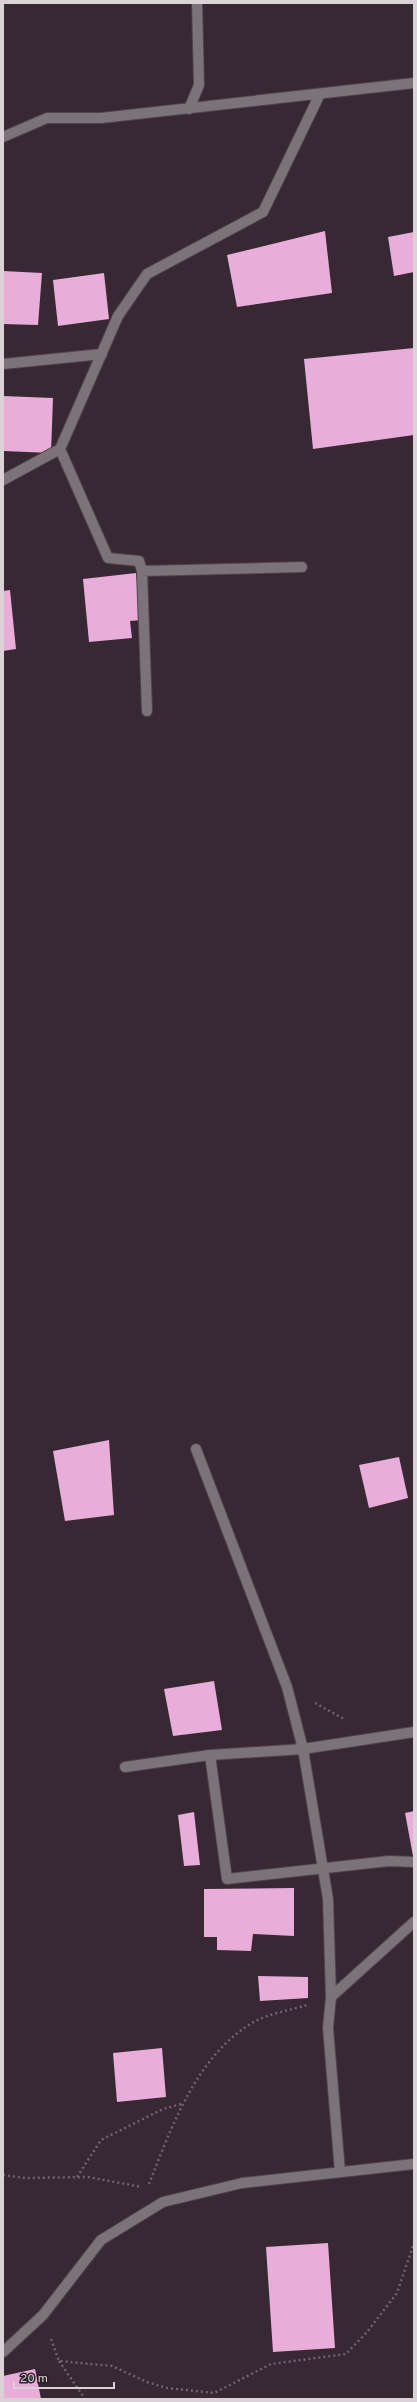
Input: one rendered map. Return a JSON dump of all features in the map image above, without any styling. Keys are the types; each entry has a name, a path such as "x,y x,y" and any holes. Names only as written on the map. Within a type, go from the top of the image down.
{"street":[{"path":"189,109 199,85 197,3"},
{"path":"3,137 47,118 101,118 414,83"},
{"path":"3,480 60,449 118,316 147,274 263,212 320,94"},
{"path":"3,364 102,354"},
{"path":"60,449 108,558 139,561 142,572 147,711"},
{"path":"142,572 302,567"},
{"path":"196,1449 287,1687 303,1749 328,1899 332,1997 328,2028 340,2172"},
{"path":"125,1766 210,1755 303,1749 414,1732"},
{"path":"210,1755 227,1879 323,1870 390,1861 414,1862"},
{"path":"332,1997 414,1922"},
{"path":"3,2352 43,2315 101,2240 163,2202 242,2184 414,2164"}],"path":[{"path":"287,1687 377,1738"},
{"path":"3,2175 25,2178 88,2177 147,2188 181,2104 223,2045 253,2022 332,1997"},
{"path":"76,2177 101,2140 163,2109 181,2104"},
{"path":"59,2361 112,2366 147,2382 167,2388 214,2393 271,2364 346,2354 367,2332 397,2293 414,2243"},
{"path":"43,2315 59,2361 85,2399"}],"building":[{"path":"325,231 332,293 237,307 227,255"},
{"path":"414,232 414,272 394,276 388,237"},
{"path":"3,271 42,273 38,325 3,324"},
{"path":"104,273 109,319 58,326 53,280"},
{"path":"414,348 414,435 313,449 304,359"},
{"path":"3,396 53,398 51,453 3,451"},
{"path":"136,573 142,620 130,621 132,638 89,642 83,579"},
{"path":"10,590 16,649 3,651 3,591"},
{"path":"109,1440 114,1515 65,1521 53,1451"},
{"path":"399,1457 408,1498 369,1508 359,1465"},
{"path":"214,1681 222,1730 173,1736 164,1689"},
{"path":"414,1811 414,1856 413,1856 405,1813"},
{"path":"194,1812 200,1865 184,1866 178,1815"},
{"path":"294,1888 294,1936 253,1934 251,1951 217,1950 217,1937 204,1937 204,1889"},
{"path":"258,1976 308,1977 308,1998 260,2001"},
{"path":"162,2048 166,2097 117,2102 113,2053"},
{"path":"328,2243 335,2348 273,2352 266,2247"},
{"path":"35,2369 41,2399 3,2399 3,2376"}]}
